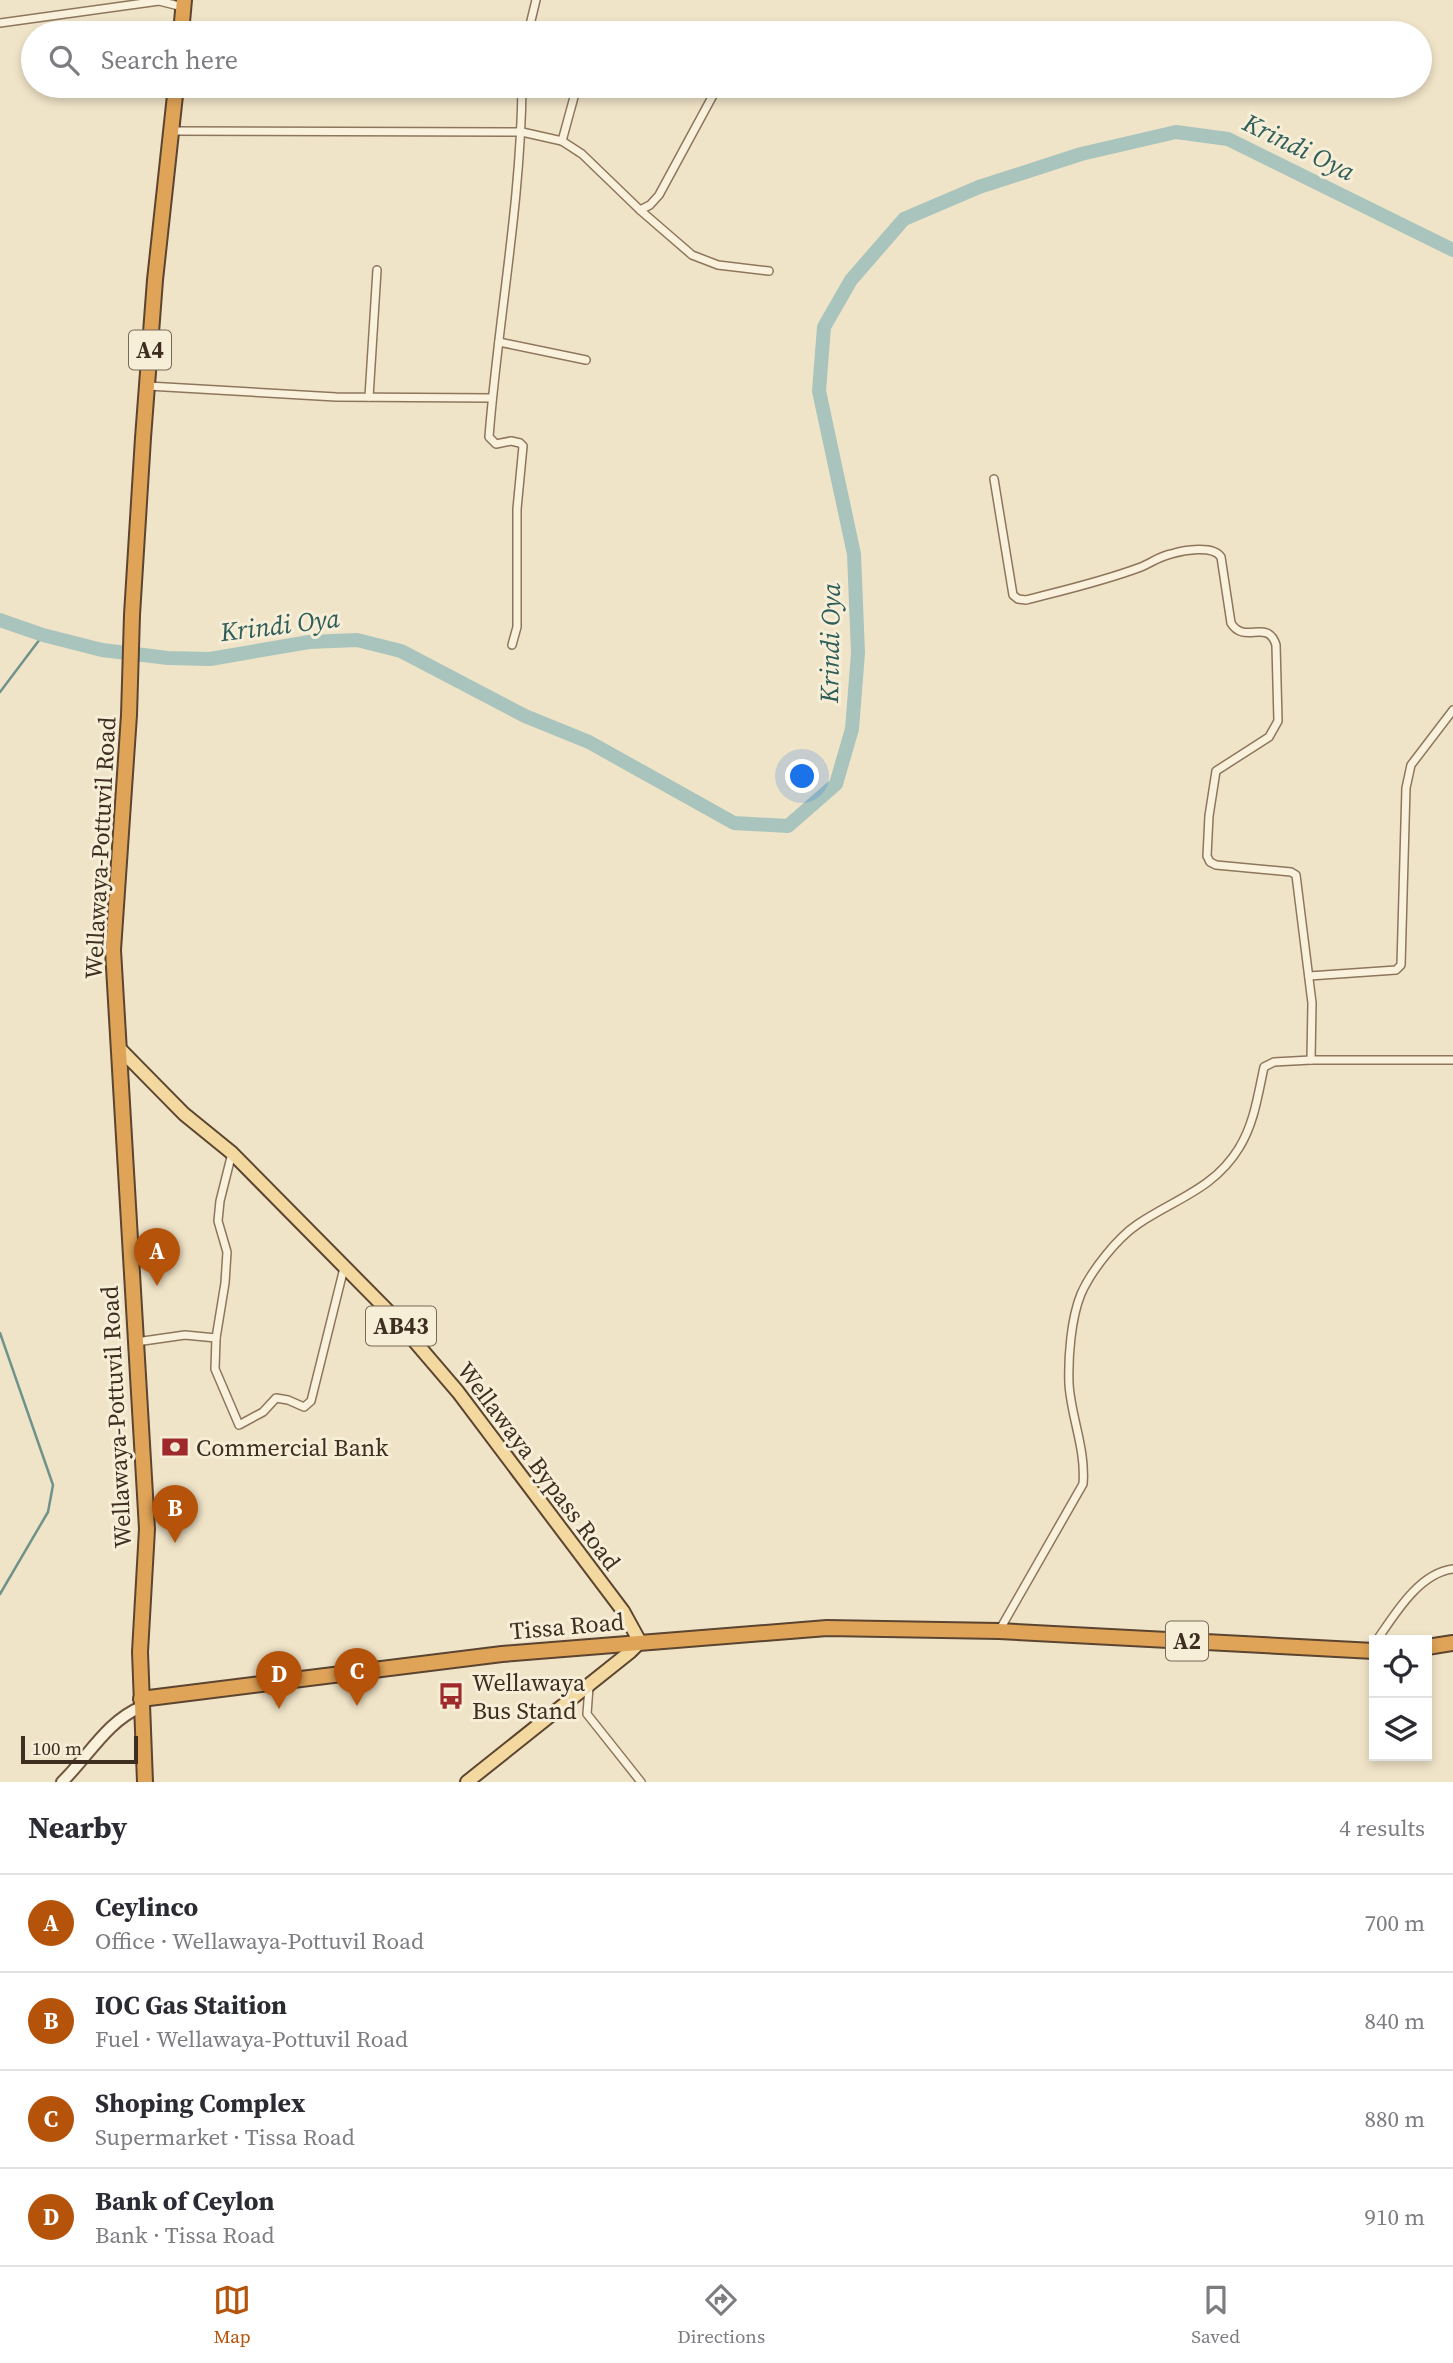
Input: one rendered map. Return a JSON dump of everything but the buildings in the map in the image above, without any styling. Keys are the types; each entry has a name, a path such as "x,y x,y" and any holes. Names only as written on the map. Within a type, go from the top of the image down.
{"highway":[{"path":"182,21 184,3"},
{"name":"Wellawaya-Pottuvil Road","path":"145,1782 140,1652 146,1529 113,950 147,386 155,280 175,98"},
{"name":"Tissa Road","path":"141,1703 502,1654 640,1642 827,1628 999,1631"},
{"name":"A2","path":"999,1631 1369,1647"},
{"path":"1432,1646 1453,1643"}],"main road":[{"name":"Wellawaya Bypass Road","path":"119,1048 184,1114 232,1153 393,1316 458,1392 623,1611 640,1642"},
{"path":"467,1782 640,1642"},
{"path":"62,1782 113,1725 141,1703"}],"street":[{"path":"531,21 536,0"},
{"path":"0,23 159,1 184,3"},
{"path":"512,645 517,627 517,509 523,446 511,441 496,444 491,441 492,398 513,232 522,132 522,98"},
{"path":"562,141 574,98"},
{"path":"640,210 650,205 659,195 712,98"},
{"path":"172,131 522,132 562,141 582,154 692,255 719,265 769,271"},
{"path":"369,397 377,270"},
{"path":"499,342 586,360"},
{"path":"147,386 369,397 492,398"},
{"path":"994,479 1013,595 1018,599 1026,600 1081,586 1171,554 1211,550 1218,552 1221,557 1231,623 1235,630 1241,633 1267,632 1273,637 1276,645 1278,721 1269,737 1216,771 1209,816 1207,856 1210,862 1216,865 1291,872 1296,875 1310,976 1311,1060"},
{"path":"1310,976 1396,970 1401,965 1406,788 1411,765 1453,710"},
{"path":"999,1631 1083,1484 1084,1466 1069,1384 1070,1343 1081,1295 1100,1262 1136,1225 1198,1191 1216,1176 1239,1149 1252,1121 1264,1067 1274,1062 1311,1060 1453,1060"},
{"path":"232,1153 218,1221 227,1252 216,1338 215,1369 239,1425 263,1412 276,1398 304,1407 311,1401 344,1268"},
{"path":"136,1342 185,1335 216,1338"},
{"path":"1383,1635 1414,1591 1441,1570 1453,1569"},
{"path":"589,1685 587,1714 641,1782"}],"waterway":[{"name":"Krindi Oya","path":"0,620 43,635 102,650 168,658 210,659 309,642 357,640 401,651 525,716 589,742 734,823 788,826 836,784 852,729 858,653 854,554 819,391 824,327 851,280 904,219 979,187 1081,154 1176,132 1228,139 1453,250"},
{"path":"0,692 43,635"},
{"path":"0,1333 53,1485 48,1512 0,1594"}],"place":[{"name":"Ceylinco","path":"157,1286"},
{"name":"Commercial Bank","path":"175,1447"},
{"name":"IOC Gas Staition","path":"175,1543"},
{"name":"Wellawaya Bus Stand","path":"451,1696"},
{"name":"Shoping Complex","path":"357,1706"},
{"name":"Bank of Ceylon","path":"279,1709"}]}
